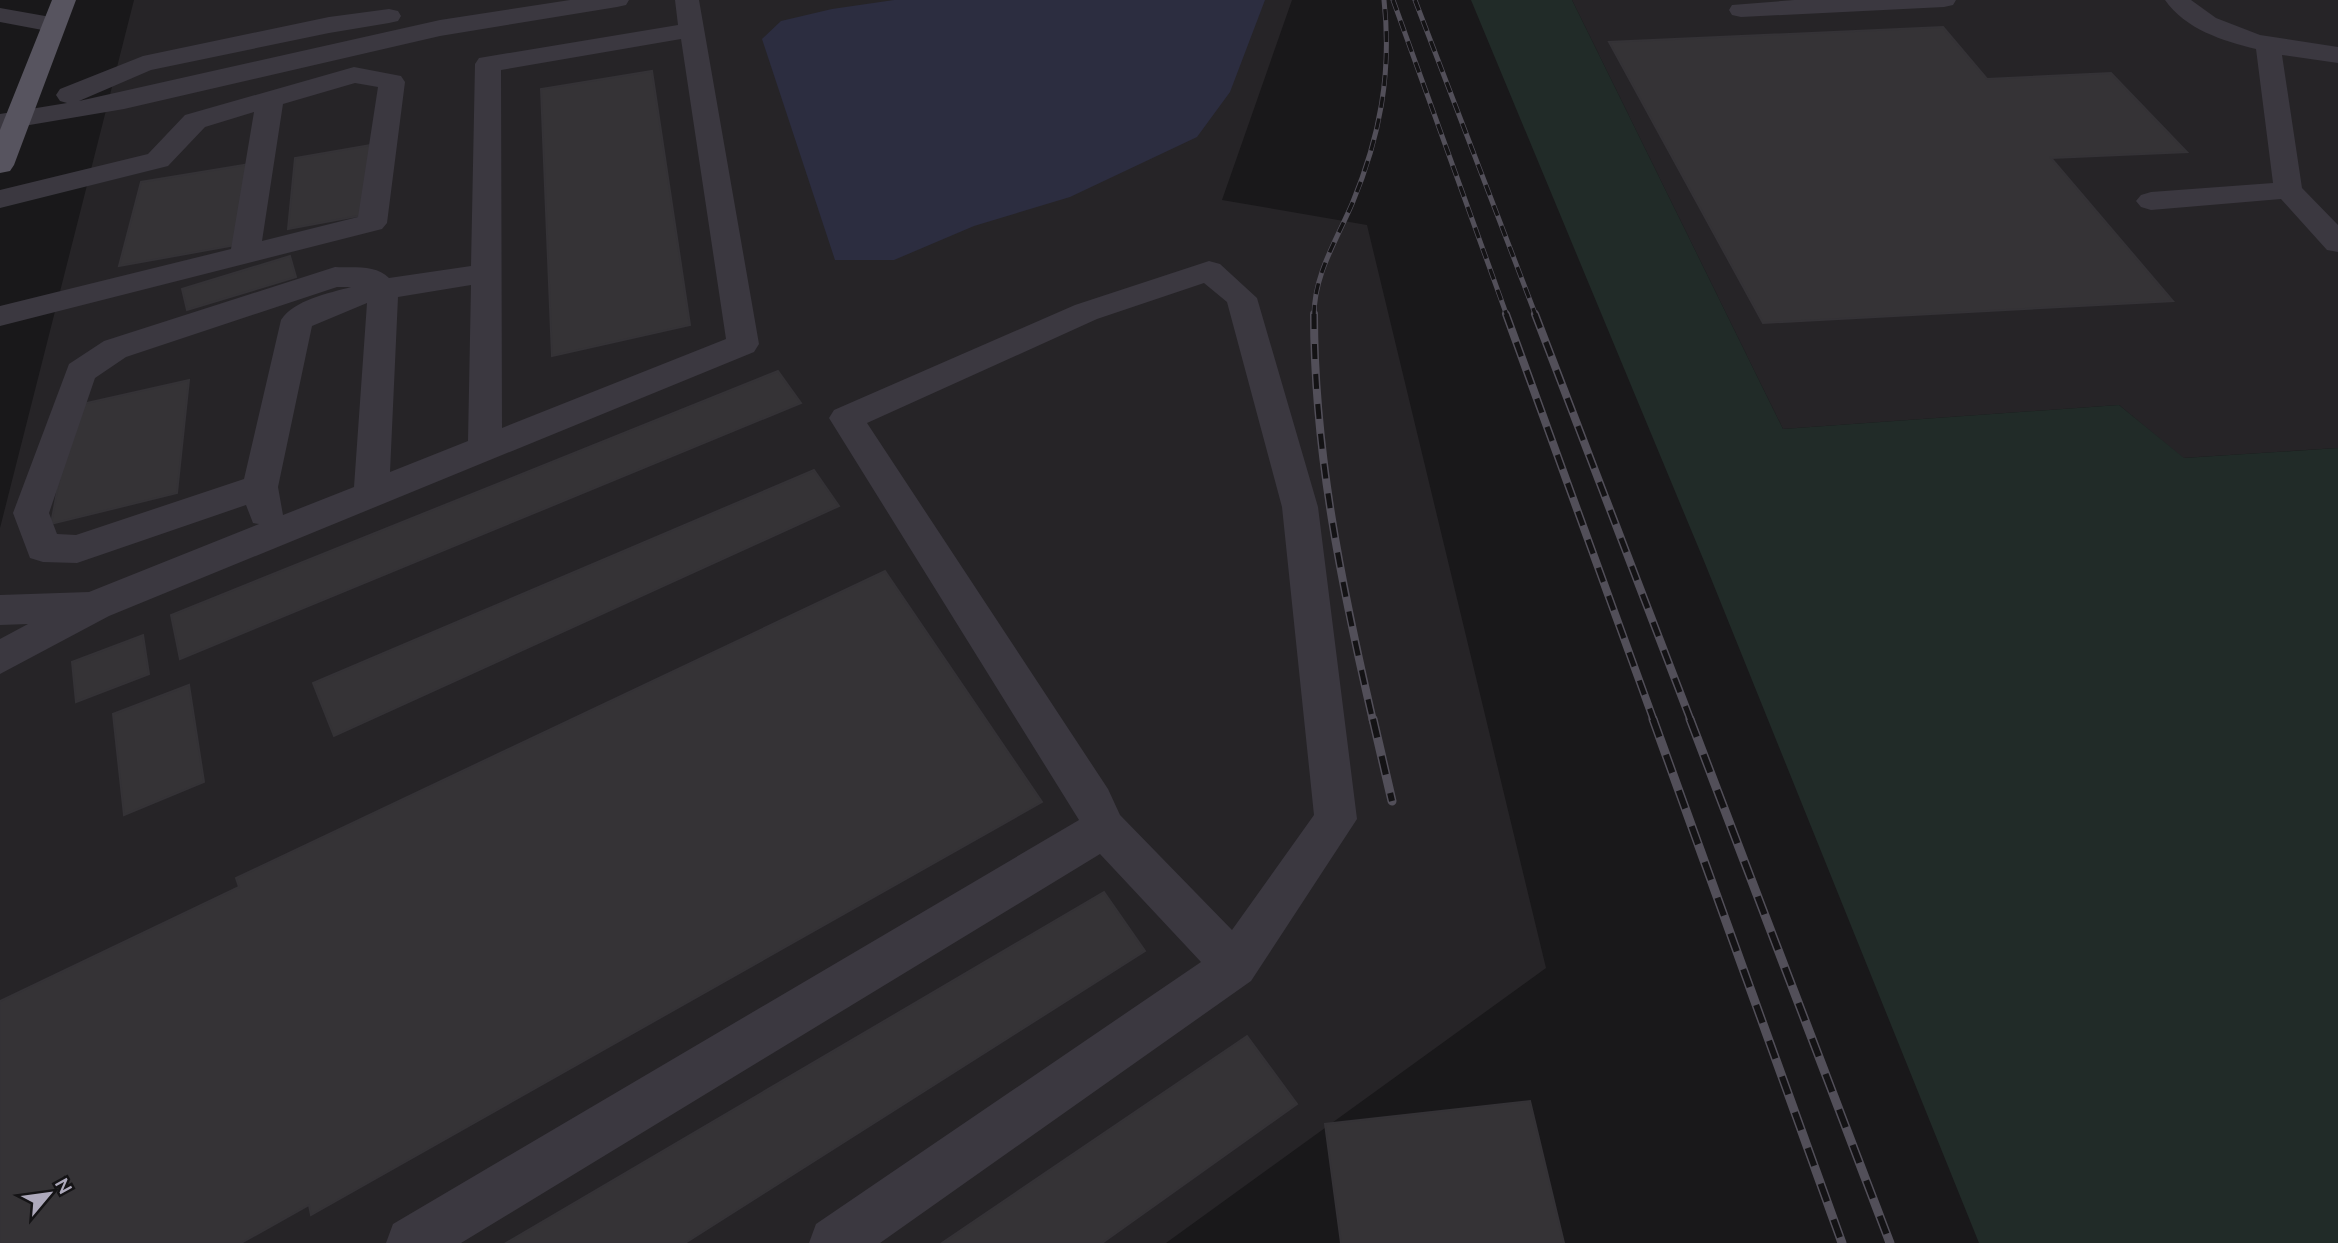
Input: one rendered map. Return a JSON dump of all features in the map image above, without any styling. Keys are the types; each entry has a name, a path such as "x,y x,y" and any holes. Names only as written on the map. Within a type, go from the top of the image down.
{"main road":[{"path":"0,165 9,119 64,0"}],"street":[{"path":"9,119 143,64 328,25 492,0"},
{"path":"9,119 124,101 440,28 617,0"},
{"path":"1741,10 1944,0"},
{"path":"2177,0 2213,25 2268,45 2302,53 2338,55"},
{"path":"0,15 53,24"},
{"path":"0,657 96,605 743,344 690,15 488,64 485,447"},
{"path":"2268,45 2288,190 2338,243"},
{"path":"0,199 158,160 195,121 354,75 392,82 372,223 0,316"},
{"path":"245,253 270,99"},
{"path":"2151,201 2288,190"},
{"path":"835,1243 1234,965 1336,819 1300,508 1241,298 1209,271 1086,312 846,418 1093,802 1104,828 1234,965"},
{"path":"271,535 260,487 297,320 314,309 383,290 486,273"},
{"path":"260,487 77,549 43,548 31,513 81,372 115,349 335,276 372,278 383,290 371,495"},
{"path":"0,610 96,605"},
{"path":"412,1243 1104,828"}],"shaded area":[{"path":"134,0 1292,0 1222,200 1367,225 1546,968 1166,1243 0,1243 0,528"},
{"path":"1471,0 1572,0 1783,429 2119,405 2184,458 2338,448 2338,1243 1979,1243 1704,561"},
{"path":"1572,0 2338,0 2338,448 2183,458 2119,405 1783,429"}],"water":[{"path":"894,0 1265,0 1230,92 1197,137 1070,197 974,226 894,260 835,260 762,39 781,21 832,9"}],"building":[{"path":"1943,27 1987,79 2111,73 2187,152 2051,158 2173,301 1763,323 1609,42"},
{"path":"652,71 690,325 552,356 541,89"},
{"path":"371,145 369,214 288,229 295,158"},
{"path":"250,164 236,245 119,266 141,182"},
{"path":"290,256 296,277 187,310 182,289"},
{"path":"778,371 801,403 180,659 171,615"},
{"path":"189,380 177,493 51,524 73,406"},
{"path":"814,470 839,506 334,736 313,683"},
{"path":"885,571 1042,802 311,1215 309,1205 241,1243 0,1243 0,1001 239,887 236,878"},
{"path":"143,635 149,674 76,702 72,662"},
{"path":"189,685 204,782 124,815 113,714"},
{"path":"1104,892 1145,951 685,1243 506,1243"},
{"path":"1247,1036 1297,1104 1102,1243 942,1243"},
{"path":"1530,1101 1564,1243 1341,1243 1325,1124"}],"railway":[{"path":"1314,316 1322,272 1362,179 1377,129 1385,79 1384,0"},
{"path":"1393,0 1507,316"},
{"path":"1415,0 1536,316"},
{"path":"1506,314 1654,721"},
{"path":"1535,314 1691,721"},
{"path":"1314,316 1315,366 1324,468 1341,570 1373,721"},
{"path":"1373,719 1392,801"},
{"path":"1653,719 1842,1243"},
{"path":"1690,719 1890,1243"}]}
